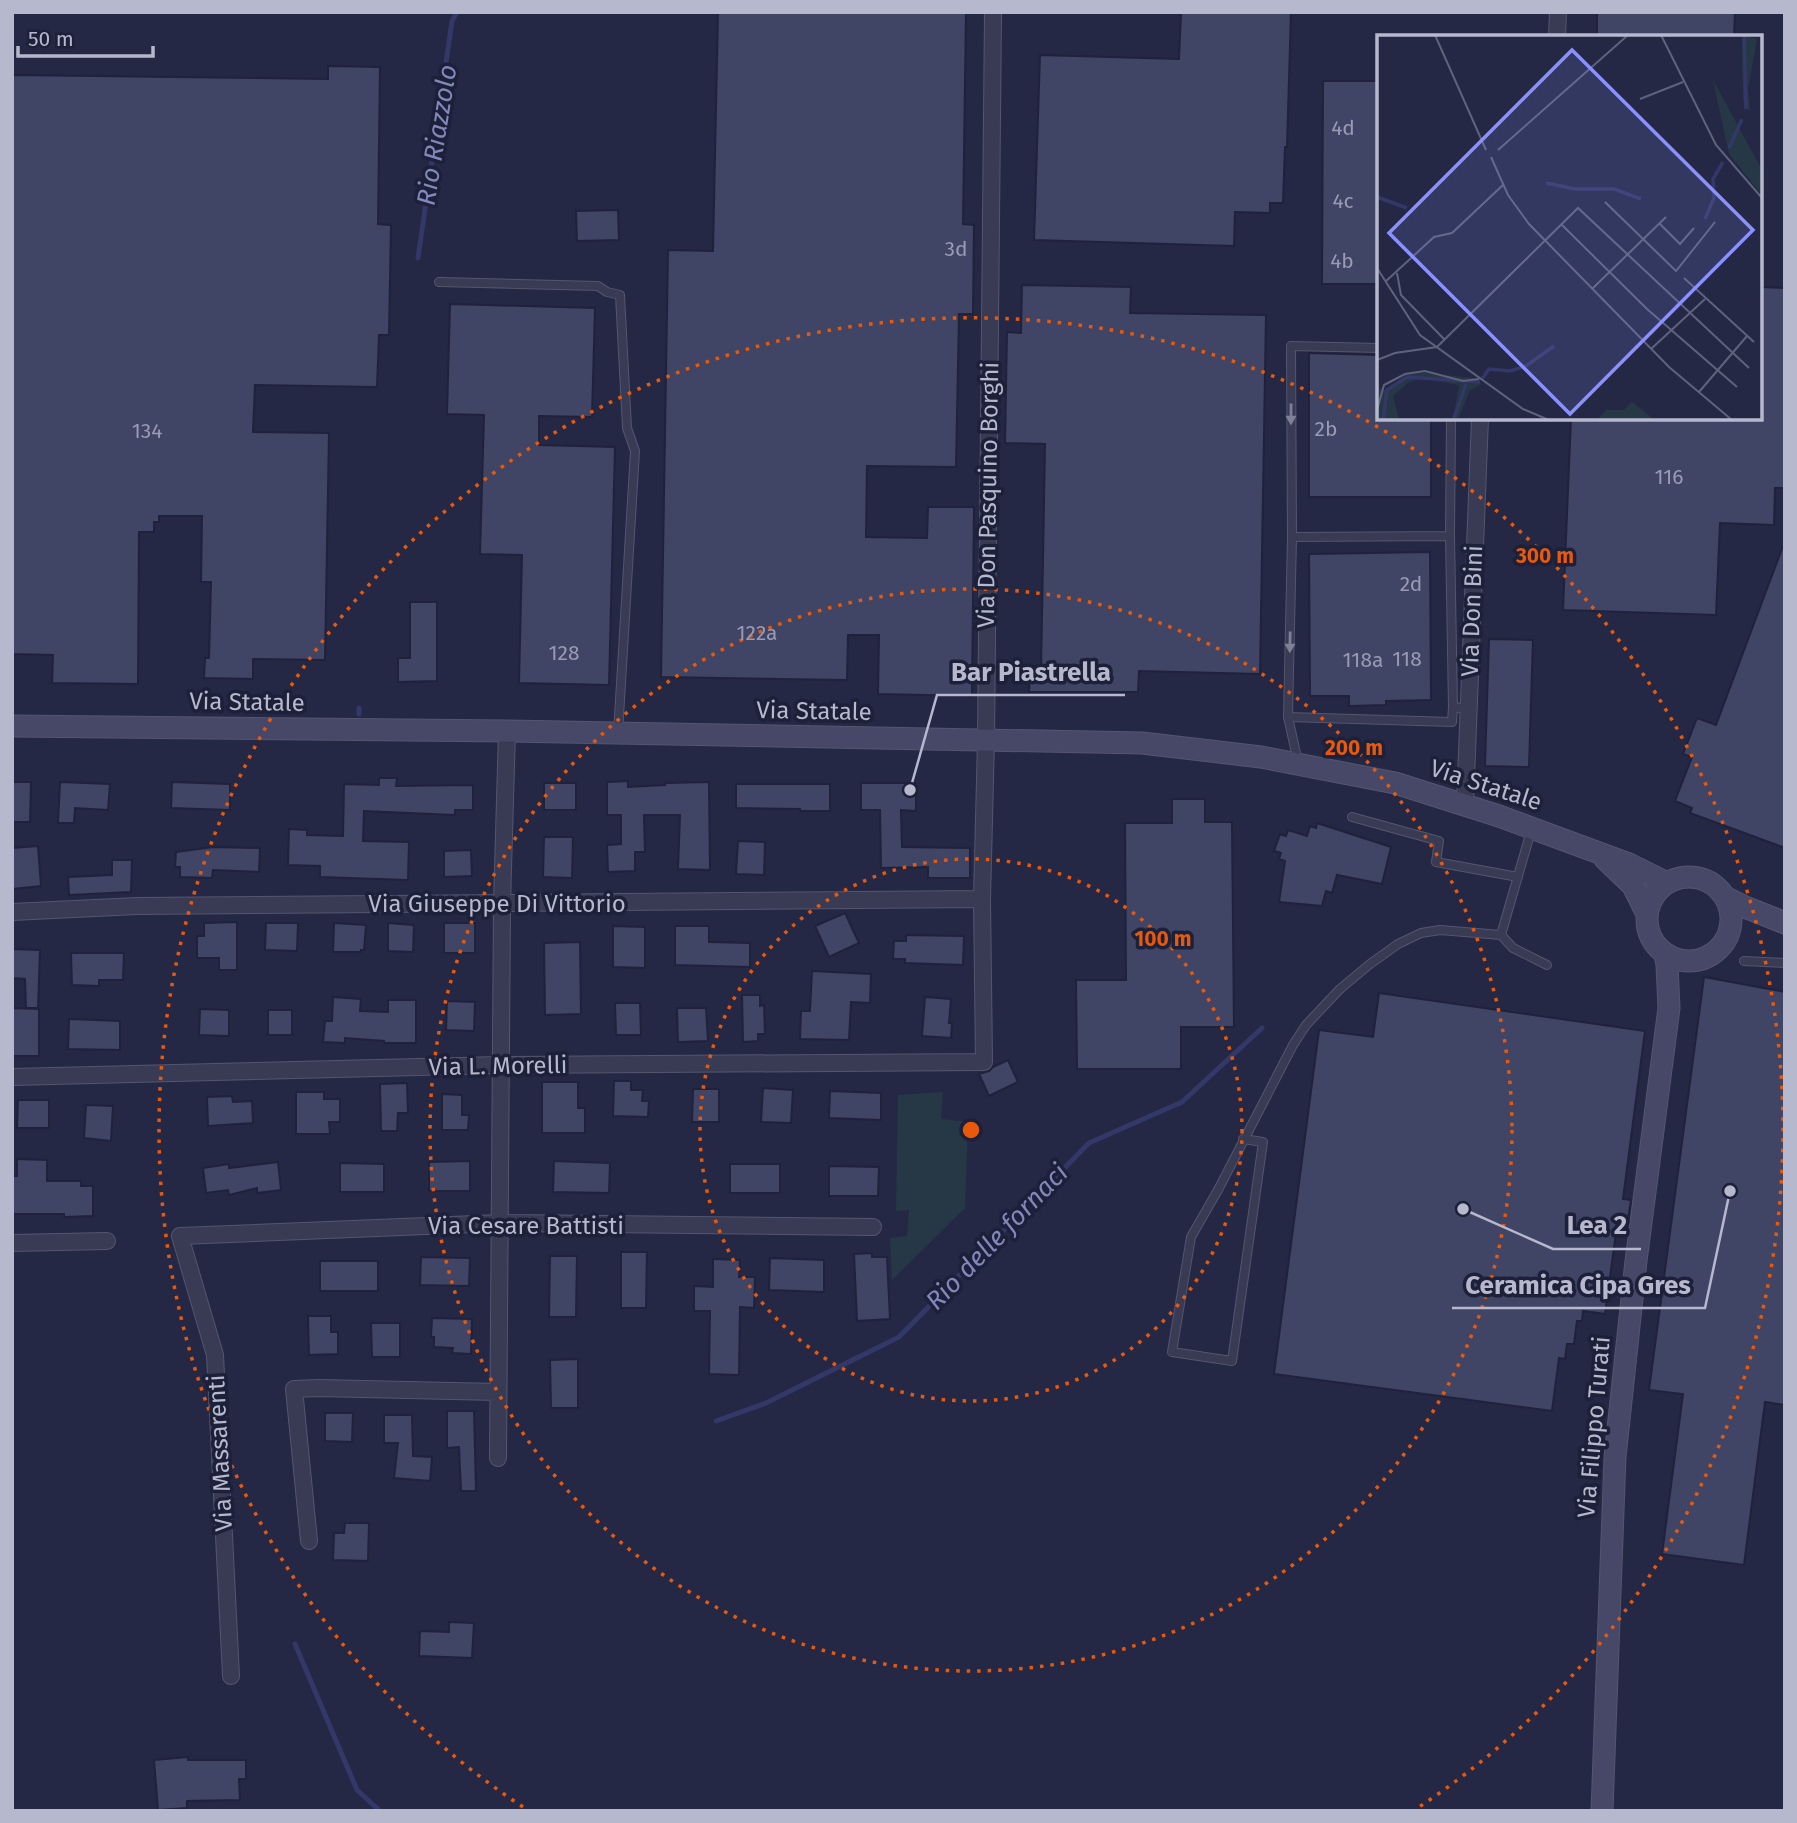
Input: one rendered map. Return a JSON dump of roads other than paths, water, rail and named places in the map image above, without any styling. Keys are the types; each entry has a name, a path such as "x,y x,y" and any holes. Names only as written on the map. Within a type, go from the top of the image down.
{"main road":[{"name":"Via Statale","path":"12,726 507,731 1142,743 1261,757 1395,783 1532,828 1629,864 1667,883"},
{"name":"Via Statale","path":"1599,853 1633,886 1647,914 1650,936 1665,954"},
{"path":"1647,914 1657,891 1679,878 1692,877 1705,880 1716,887 1730,908 1729,933 1716,952 1706,958 1684,962 1665,954"},
{"path":"1725,897 1776,920"},
{"path":"1729,933 1750,922 1776,920"},
{"name":"Via Filippo Turati","path":"1602,1811 1615,1457 1636,1261 1669,1008 1665,954"},
{"name":"Via Filippo Turati","path":"1669,1008 1694,961"}],"street":[{"name":"Via Don Pasquino Borghi","path":"984,1062 982,899 993,12"},
{"path":"1557,35 1558,12"},
{"name":"Via Don Bini","path":"1465,804 1461,708 1480,420"},
{"path":"498,1458 502,904 507,731"},
{"name":"Via Giuseppe Di Vittorio","path":"12,912 137,906 982,899"},
{"name":"Via L. Morelli","path":"12,1077 501,1065 984,1062"},
{"name":"Via Cesare Battisti","path":"180,1236 500,1223 873,1227"},
{"name":"Via Massarenti","path":"180,1236 215,1355 231,1676"},
{"path":"12,1243 107,1241"},
{"path":"309,1541 294,1389 498,1392"}],"lane":[{"path":"439,282 598,286 607,292 620,295 627,428 635,451 618,733"},
{"path":"1299,764 1288,717 1292,537 1291,346 1377,348"},
{"path":"1288,717 1452,722 1461,708 1450,536 1451,420"},
{"path":"1292,537 1450,536"},
{"path":"1352,817 1439,841 1436,862 1518,877"},
{"path":"1501,934 1532,828"},
{"path":"1243,1139 1264,1142 1231,1361 1172,1352 1191,1237 1243,1139 1293,1045 1306,1025 1340,989 1398,944 1421,933 1440,930 1501,934 1513,948 1547,965"},
{"path":"1744,961 1785,963"}],"waterway":[{"name":"Rio Riazzolo","path":"418,258 452,21 457,12"},
{"name":"Rio Riazzolo","path":"359,708 359,714"},
{"name":"Rio delle fornaci","path":"716,1421 766,1403 899,1337 1089,1143 1182,1102 1262,1028"},
{"path":"295,1644 357,1790 380,1811"}],"place":[{"name":"Bar Piastrella","path":"910,790"},
{"name":"Ceramica Cipa Gres","path":"1730,1191"},
{"name":"Lea 2","path":"1463,1209"}]}
